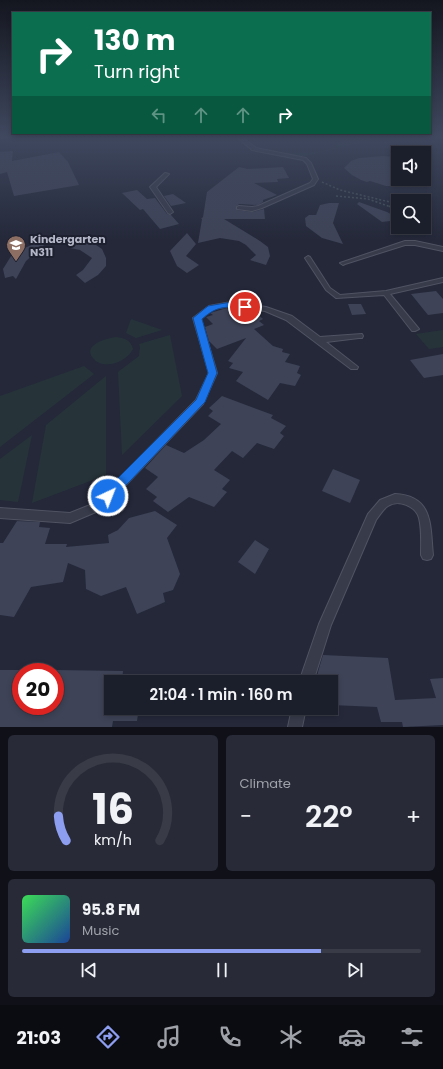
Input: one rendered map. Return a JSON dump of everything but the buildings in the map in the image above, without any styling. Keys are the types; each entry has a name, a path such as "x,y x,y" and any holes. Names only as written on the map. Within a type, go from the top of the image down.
{"lane":[{"path":"239,208 252,209 260,207 312,184 316,179 313,172"},
{"path":"167,174 153,187 170,212"},
{"path":"343,263 406,243 415,243 443,249"},
{"path":"308,258 328,289 338,297 386,294 443,280"},
{"path":"386,294 415,329"},
{"path":"0,513 70,518 99,506 200,402 212,373 197,318 210,307 231,304 266,309 289,318 354,368"},
{"path":"317,340 359,336"},
{"path":"308,675 328,617 372,517 384,502 398,498 411,502 418,508 424,516 427,555"},
{"path":"295,727 298,715"}],"path":[{"path":"316,179 334,188 380,197 391,201"},
{"path":"336,196 352,196 381,203 391,208"}],"shaded area":[{"path":"131,319 162,330 136,338 126,333"},
{"path":"443,330 443,347 429,349 416,334"},
{"path":"170,335 182,396 122,455 118,372 139,356 139,344"},
{"path":"116,337 127,340 131,343 133,349 130,354 126,358 114,363 103,364 97,362 90,353 93,346 107,339"},
{"path":"84,366 94,374 0,447 0,396"},
{"path":"106,376 106,475 32,503 46,425"},
{"path":"32,435 18,502 0,500 0,459"}],"place":[{"name":"Kindergarten N311","path":"16,262"}],"route":[{"path":"108,496 200,402 212,373 197,318 210,307 231,304 245,307"}]}
